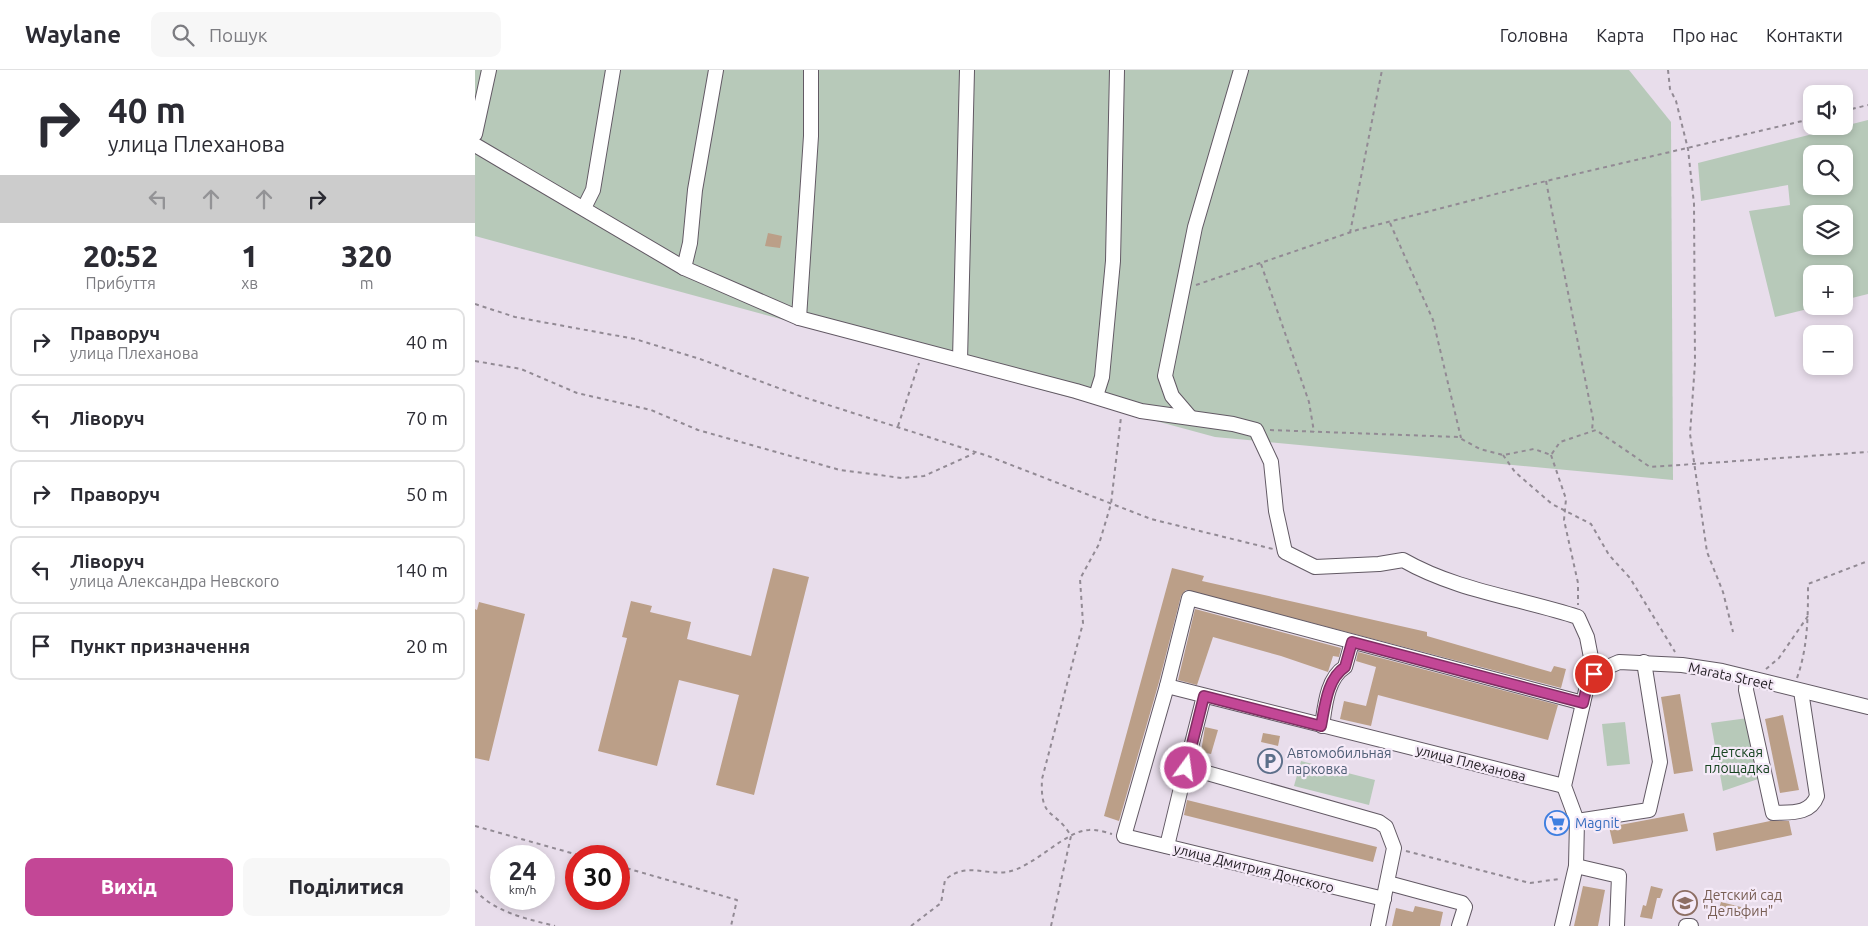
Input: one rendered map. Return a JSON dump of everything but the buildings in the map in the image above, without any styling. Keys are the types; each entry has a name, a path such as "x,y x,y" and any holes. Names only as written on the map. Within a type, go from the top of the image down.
{"street":[{"path":"475,134 489,70"},
{"path":"584,208 593,190 613,70"},
{"path":"684,268 691,243 695,190 717,70"},
{"path":"799,318 811,136 811,70"},
{"path":"960,360 967,70"},
{"path":"1096,396 1102,377 1113,261 1117,70"},
{"path":"1190,417 1171,396 1165,376 1195,227 1241,70"},
{"path":"475,145 684,268 799,318 1096,396 1141,411 1190,417 1256,430 1271,462 1276,511 1285,552 1315,567 1379,564 1403,560 1428,574 1503,598 1545,606 1578,617 1587,637 1594,674 1587,686 1564,786 1577,821 1574,871 1562,926"},
{"path":"1124,836 1167,686 1189,598 1583,703"},
{"path":"1321,726 1327,696 1337,672 1345,667 1352,642"},
{"name":"Marata Street","path":"1594,674 1619,662 1682,665 1868,707"},
{"path":"1577,821 1649,810 1661,762 1644,662"},
{"path":"1750,679 1746,690 1773,813 1805,811 1812,806 1817,796 1797,690"},
{"name":"улица Плеханова","path":"1167,686 1564,786"},
{"path":"1167,846 1204,696"},
{"path":"1186,768 1379,822 1386,827 1394,848 1378,926"},
{"name":"улица Дмитрия Донского","path":"1124,836 1384,899"},
{"path":"1574,871 1619,876 1617,926"},
{"path":"1388,883 1462,903 1465,907 1459,926"},
{"path":"1685,926 1691,926"}],"path":[{"path":"1349,233 1382,70"},
{"path":"1668,70 1670,89 1676,101 1688,148 1694,204 1695,363 1689,434 1707,552 1723,592 1733,632"},
{"path":"1853,109 1868,105"},
{"path":"1181,290 1349,233 1546,181 1803,120"},
{"path":"1546,181 1593,419 1591,431"},
{"path":"1390,223 1433,320 1461,438"},
{"path":"1261,264 1309,402 1314,432"},
{"path":"475,304 492,311 635,339 800,396 976,452 1151,519 1285,552"},
{"path":"898,426 920,360"},
{"path":"475,361 521,369 577,393 651,410 698,430 840,470 901,478 924,476 976,452"},
{"path":"1051,926 1071,836 1065,826 1047,812 1041,799 1043,779 1083,623 1080,579 1099,544 1111,504 1121,414"},
{"path":"1256,430 1461,438 1480,449 1503,455 1534,449 1551,455 1565,492 1564,520 1578,583 1578,617"},
{"path":"1551,455 1560,442 1596,430 1651,467 1868,452"},
{"path":"1503,455 1515,472 1552,504 1591,524 1609,556 1631,578 1682,665"},
{"path":"1797,690 1804,659 1808,616 1808,584 1868,561"},
{"path":"1750,679 1779,658 1808,616"},
{"path":"475,826 565,851"},
{"path":"911,926 941,903 945,880 960,870 1008,872 1041,856 1071,836 1089,830 1124,836"},
{"path":"1394,848 1529,883 1574,871"},
{"path":"630,869 737,900 731,926"},
{"path":"475,890 484,900 499,909 555,926"}],"green space":[{"path":"475,70 1629,70 1671,122 1673,480 1215,437 475,236"},
{"path":"1868,120 1868,294 1853,298 1853,265 1803,265 1803,310 1775,317 1749,211 1790,205 1788,185 1701,201 1698,163 1809,135 1853,135 1853,124"},
{"name":"Детская площадка","path":"1748,718 1761,778 1723,791 1711,723"},
{"path":"1625,722 1630,764 1607,766 1602,724"},
{"path":"1301,761 1375,780 1369,805 1294,786"}],"place":[{"name":"Автомобильная парковка","path":"1270,761"},
{"name":"Magnit","path":"1557,823"},
{"name":"Детский сад \"Дельфин\"","path":"1685,903"}],"route":[{"path":"1186,768 1204,696 1321,726 1327,696 1337,672 1345,667 1352,642 1583,703 1587,686 1594,674"}]}
